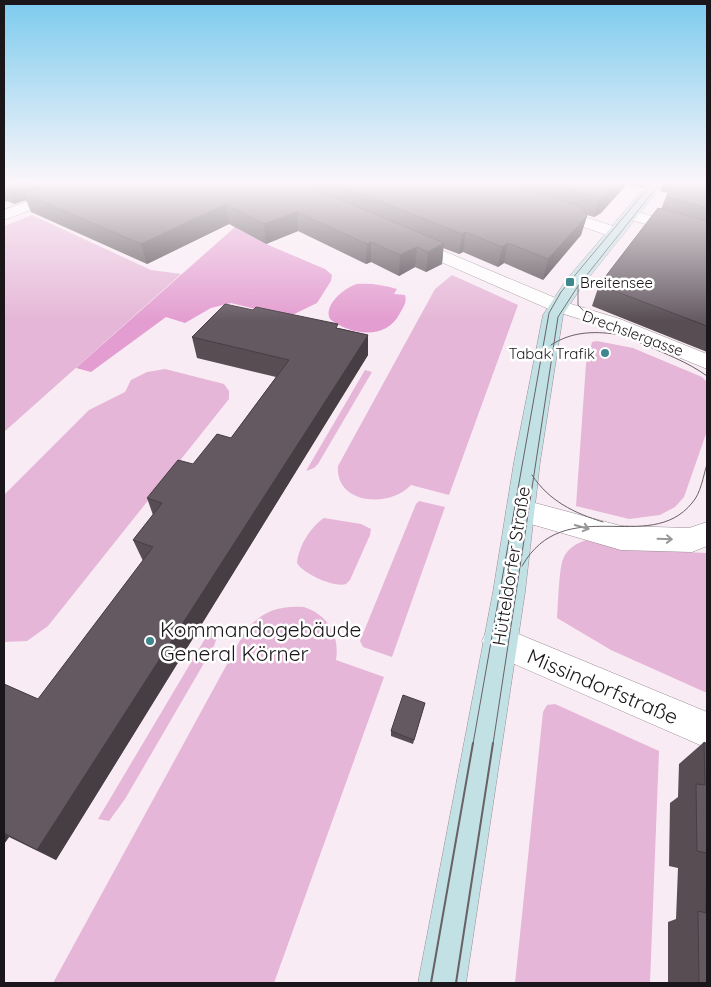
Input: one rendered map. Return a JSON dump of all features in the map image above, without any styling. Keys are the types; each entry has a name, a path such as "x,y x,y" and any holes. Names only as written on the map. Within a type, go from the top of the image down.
{"main road":[{"name":"Hütteldorfer Straße","path":"442,983 553,315 574,283 619,229"}],"street":[{"path":"605,229 616,233"},
{"path":"680,229 707,237"},
{"name":"Drechslergasse","path":"390,233 558,306 613,323 707,362"},
{"path":"520,510 621,538 692,540 707,533"},
{"name":"Missindorfstraße","path":"500,641 707,730"}],"shaded area":[{"path":"4,229 62,229 151,270 181,274 4,432"},
{"path":"233,229 239,229 266,244 325,269 332,275 331,281 317,303 288,317 231,303 211,308 185,323 166,317 91,372 76,368"},
{"path":"452,275 518,305 449,495 411,485 402,492 390,497 366,499 354,495 345,489 339,479 338,466 435,289"},
{"path":"357,284 387,286 397,289 394,294 405,295 405,304 394,322 387,328 378,331 358,332 339,325 330,319 330,308 336,297"},
{"path":"597,341 633,348 702,377 707,382 707,431 684,497 675,507 660,515 629,519 576,506 586,364 592,342"},
{"path":"165,369 224,384 229,391 229,399 48,626 27,641 4,642 4,495 89,410 125,392 131,380 147,372"},
{"path":"365,370 372,372 318,464 306,471"},
{"path":"419,501 445,507 392,657 363,647 360,641 416,504"},
{"path":"324,518 361,524 371,529 350,580 346,584 335,584 312,576 297,563 306,538"},
{"path":"594,538 685,552 707,553 707,693 611,650 557,618 560,579 565,554 576,545"},
{"path":"286,607 304,607 320,615 330,627 336,642 336,660 384,677 274,983 53,983 244,633 256,620 270,611"},
{"path":"212,627 215,629 217,637 214,646 125,799 109,821 98,819"},
{"path":"555,704 659,751 650,983 515,983 543,712 547,705"}],"building":[{"path":"106,229 173,229 141,244"},
{"path":"334,229 411,229 444,243 428,252 417,247 400,255 371,242 367,244"},
{"path":"450,229 575,229 548,259 508,243 502,247 466,232 462,234"},
{"path":"642,229 707,229 707,326 599,285"},
{"name":"Kommandogebäude General Körner","path":"225,304 253,310 256,307 338,324 336,328 368,335 37,850 4,833 4,684 38,699 153,547 133,540 162,503 147,498 178,460 193,464 217,434 231,438 289,360 192,337"},
{"path":"403,695 425,703 414,740 391,731"},
{"path":"704,742 707,744 707,853 697,851 696,784 705,785"},
{"path":"707,853 707,983 699,983 698,911 706,913"}],"tram line":[{"path":"473,744 549,313 561,292 614,229"},
{"path":"578,286 623,229"},
{"path":"554,344 558,317 578,286"},
{"path":"578,286 578,305 590,316 621,335 692,366 707,376"},
{"path":"554,344 574,335 615,334"},
{"path":"534,477 554,344"},
{"path":"522,566 540,544 561,532 583,527 653,525 674,518 695,499 700,490 707,464"},
{"path":"493,744 534,477"},
{"path":"534,477 546,492 563,505 582,515 603,522"},
{"path":"431,983 473,743"},
{"path":"456,983 493,743"}],"place":[{"name":"Breitensee","path":"570,282"},
{"name":"Tabak Trafik","path":"605,353"},
{"name":"Kommandogebäude General Körner","path":"150,641"}]}
